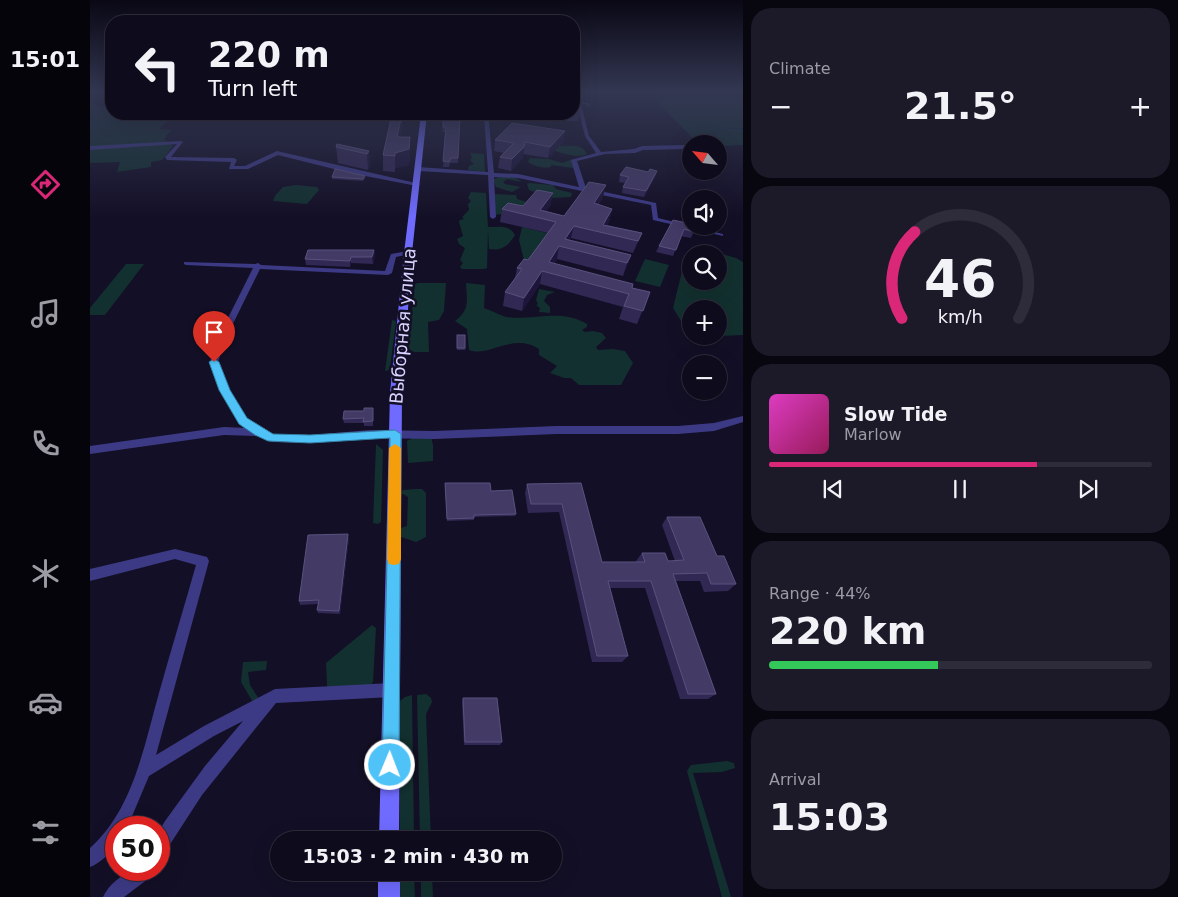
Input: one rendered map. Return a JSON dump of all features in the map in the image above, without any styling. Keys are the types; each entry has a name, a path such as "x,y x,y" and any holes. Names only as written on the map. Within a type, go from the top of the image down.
{"main road":[{"name":"Выборная улица","path":"390,831 395,434 398,362 422,134"},
{"path":"389,881 389,897"}],"street":[{"path":"488,134 493,217"},
{"path":"586,134 599,153"},
{"path":"90,148 135,143 181,142 168,157 169,159 234,160 231,168 246,168 277,153 358,173 417,184"},
{"path":"583,190 574,160 599,153 635,151 642,148 682,147"},
{"path":"418,169 518,176 654,204 655,219 682,225"},
{"path":"186,263 258,265 388,273 393,255 408,253"},
{"path":"258,265 221,340 214,362 224,390 243,421 272,438 395,434 434,435 556,430 678,430 714,427 743,419"},
{"path":"90,450 224,431 259,432"},
{"path":"90,575 175,554 203,561 144,771 125,816"},
{"path":"144,771 209,731 275,696 392,690"},
{"path":"170,827 207,776 275,696"},
{"path":"90,859 105,844"},
{"path":"112,897 121,887 131,881"}],"green space":[{"path":"90,134 168,134 164,139 173,146 162,160 151,162 151,167 117,172 120,162 90,163"},
{"path":"689,134 743,134 743,145 728,146 728,135"},
{"path":"528,140 556,146 579,146 587,154 574,156 549,149"},
{"path":"470,153 484,154 485,172 468,170 469,166 474,164 470,160 472,157"},
{"path":"530,158 549,159 562,163 573,159 577,162 573,168 551,165 551,167 545,168 528,162"},
{"path":"504,176 515,177 522,182 507,179 503,182 505,184 521,187 512,192 496,187 493,179"},
{"path":"527,184 553,185 556,189 572,193 571,197 551,198 529,190"},
{"path":"296,185 317,187 319,190 307,204 273,201 283,187"},
{"path":"471,192 486,193 488,227 510,229 515,235 504,247 489,249 488,231 487,268 484,269 462,269 460,267 463,263 460,260 465,248 459,244 457,239 463,236 459,222 464,219 462,217 469,210 468,204 471,201 468,198"},
{"path":"494,194 516,195 517,199 527,202 519,212 494,215"},
{"path":"522,227 559,236 527,272 519,240"},
{"path":"727,255 743,262 743,335 727,336 727,300 682,300 682,322 673,308 682,271 682,290 727,290"},
{"path":"645,259 669,265 660,287 635,281"},
{"path":"126,264 144,264 105,315 90,315 90,308"},
{"path":"446,283 444,311 439,320 428,322 429,352 414,352 408,349 415,284"},
{"path":"466,283 485,285 484,308 503,316 516,318 567,317 587,324 587,327 582,330 585,332 602,333 606,338 596,347 598,350 613,349 625,351 633,363 621,385 579,385 571,378 564,378 550,373 557,366 539,355 539,349 529,344 510,344 477,352 469,350 467,329 455,321 463,313 467,305"},
{"path":"539,289 555,292 547,295 544,301 550,307 550,313 539,312 540,308 536,305 538,304 536,300"},
{"path":"392,320 396,321 390,370 385,371"},
{"path":"416,436 431,437 433,461 408,463 407,441"},
{"path":"376,444 383,450 381,522 378,524 373,523"},
{"path":"422,489 426,493 426,537 416,542 401,537 401,528 407,526 408,497 401,493 403,490"},
{"path":"372,625 376,628 373,682 370,686 331,689 327,686 326,663"},
{"path":"267,661 266,670 248,672 250,685 259,699 254,704 241,682 243,662"},
{"path":"426,694 431,698 432,702 426,714 431,831 420,831 417,695"},
{"path":"412,695 414,831 400,831 399,707 400,701"},
{"path":"727,761 734,763 735,768 722,772 693,773 731,897 722,897 687,771 691,765"},
{"path":"400,881 414,881 415,897 400,897"},
{"path":"421,881 432,881 433,897 421,897"}],"building":[{"path":"388,134 398,134 397,137 410,137 409,149 395,153 395,156 383,155"},
{"path":"445,134 459,134 458,158 451,158 449,162 443,161"},
{"path":"501,134 562,134 550,147 525,142 524,147 512,159 500,157 514,143 495,140"},
{"path":"337,144 369,151 367,154 336,147"},
{"path":"626,167 648,172 650,169 657,171 646,191 623,187 629,177 620,175"},
{"path":"335,169 365,176 363,179 332,177"},
{"path":"589,182 606,185 594,203 612,209 603,225 642,233 638,241 574,226 565,239 631,255 627,263 559,246 549,262 633,284 632,288 650,292 643,311 624,306 629,294 542,271 524,298 505,292 522,269 517,268 524,259 528,260 556,222 502,209 508,203 523,206 537,190 553,193 540,210 564,216"},
{"path":"673,220 682,222 682,234 676,250 659,246"},
{"path":"308,250 374,250 372,257 351,257 350,261 305,259"},
{"path":"457,335 465,335 465,348 457,348"},
{"path":"364,408 373,408 373,421 363,422 364,418 343,419 344,411 364,411"},
{"path":"445,483 490,483 491,491 512,490 516,514 474,515 474,518 447,519"},
{"path":"581,483 602,562 645,562 642,553 665,553 668,561 684,560 667,517 700,517 717,556 724,556 736,584 711,584 707,573 673,574 716,694 688,694 651,581 608,581 628,656 597,656 562,504 531,504 527,484"},
{"path":"348,534 339,611 317,610 319,600 299,601 308,535"},
{"path":"463,698 497,698 502,742 465,742"}],"slow traffic":[{"path":"394,559 395,448"}],"route":[{"path":"214,362 224,390 243,421 272,438 310,439 395,434 394,615 390,765"}]}
